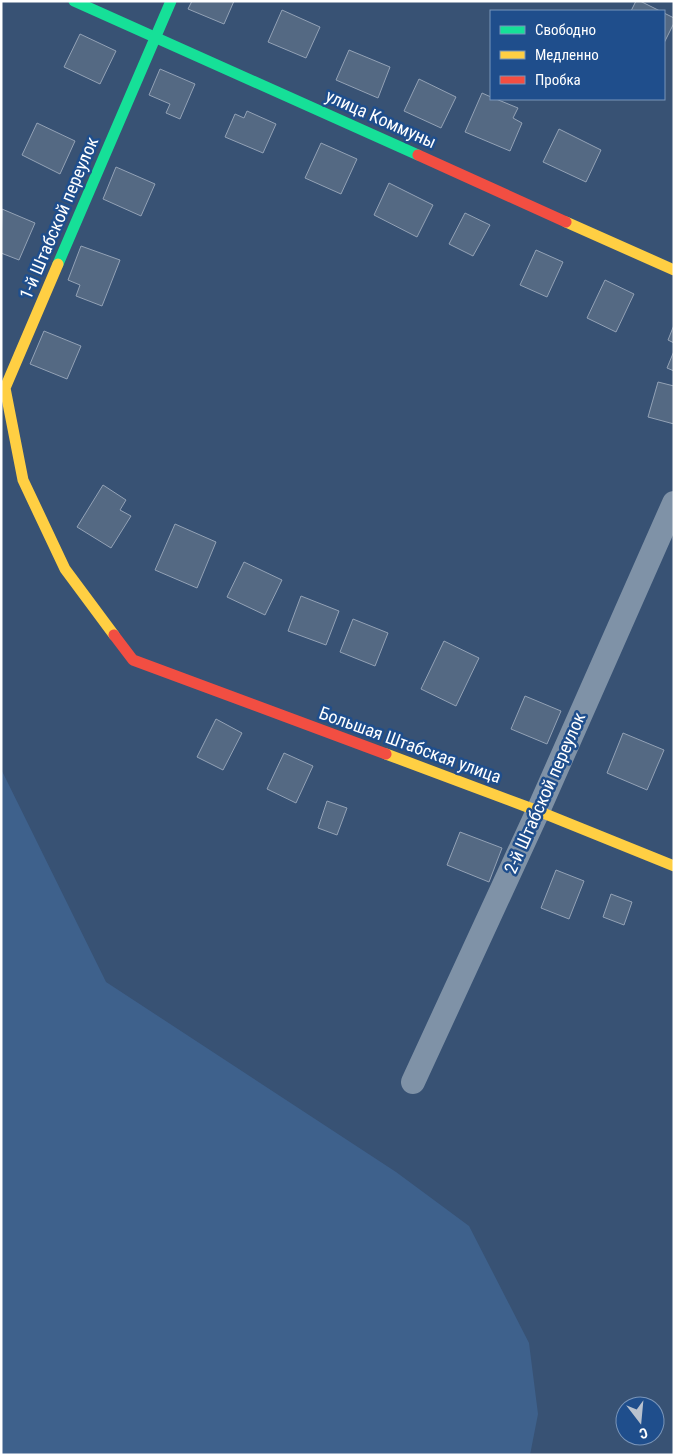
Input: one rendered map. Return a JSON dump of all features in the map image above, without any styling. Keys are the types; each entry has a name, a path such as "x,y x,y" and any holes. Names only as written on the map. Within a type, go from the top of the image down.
{"street":[{"name":"улица Коммуны","path":"74,1 674,270"},
{"name":"1-й Штабской переулок","path":"133,660 65,569 23,480 5,388 171,1"},
{"name":"2-й Штабской переулок","path":"412,1082 538,810 674,503"},
{"name":"Большая Штабская улица","path":"133,660 538,810 674,866"}],"water":[{"path":"1,769 106,982 396,1172 469,1226 529,1343 538,1414 530,1455 1,1455"}],"building":[{"path":"192,1 234,1 224,24 188,9"},
{"path":"636,1 640,1 658,10 632,10"},
{"path":"282,10 320,27 306,58 268,42"},
{"path":"665,14 674,18 674,23 665,41"},
{"path":"80,34 116,51 100,84 64,67"},
{"path":"349,50 390,67 378,98 336,80"},
{"path":"160,69 195,84 180,119 166,113 170,104 149,95"},
{"path":"419,79 456,97 441,128 404,111"},
{"path":"482,93 490,97 490,100 498,100 518,108 513,118 522,123 510,151 465,132"},
{"path":"247,111 276,124 263,153 225,137 235,114 244,118"},
{"path":"37,123 75,141 60,174 22,155"},
{"path":"559,129 601,150 586,182 543,162"},
{"path":"321,143 357,159 341,194 305,178"},
{"path":"116,167 155,184 141,216 103,199"},
{"path":"389,183 433,205 417,237 374,215"},
{"path":"2,209 35,223 19,260 1,253"},
{"path":"465,213 490,225 473,256 449,244"},
{"path":"81,246 120,260 102,306 76,296 80,285 68,280"},
{"path":"536,250 563,262 547,297 520,285"},
{"path":"605,280 634,294 616,332 587,318"},
{"path":"674,325 674,343 668,340"},
{"path":"44,331 81,346 67,379 30,364"},
{"path":"674,351 674,371 667,368"},
{"path":"658,382 674,386 674,424 648,417"},
{"path":"103,485 126,500 120,510 131,516 111,548 77,527"},
{"path":"175,524 216,542 197,588 155,570"},
{"path":"244,562 282,580 265,615 227,597"},
{"path":"301,596 339,611 326,645 288,631"},
{"path":"353,619 388,633 375,666 340,652"},
{"path":"444,641 479,658 456,706 421,689"},
{"path":"525,696 561,711 547,744 511,729"},
{"path":"216,719 242,733 223,770 197,757"},
{"path":"623,733 664,750 647,790 607,773"},
{"path":"284,753 313,766 296,803 267,789"},
{"path":"327,801 347,808 337,835 318,828"},
{"path":"460,832 502,848 489,882 447,865"},
{"path":"556,870 584,881 569,919 541,908"},
{"path":"611,894 632,902 624,925 603,917"}],"traffic: fast":[{"path":"74,1 418,155"},
{"path":"58,264 171,1"}],"traffic: slow":[{"path":"566,222 674,270"},
{"path":"58,264 5,388 23,480 65,569 114,635"},
{"path":"386,754 538,811 674,866"}],"traffic: jam":[{"path":"418,155 566,222"},
{"path":"114,635 133,660 386,754"}]}
